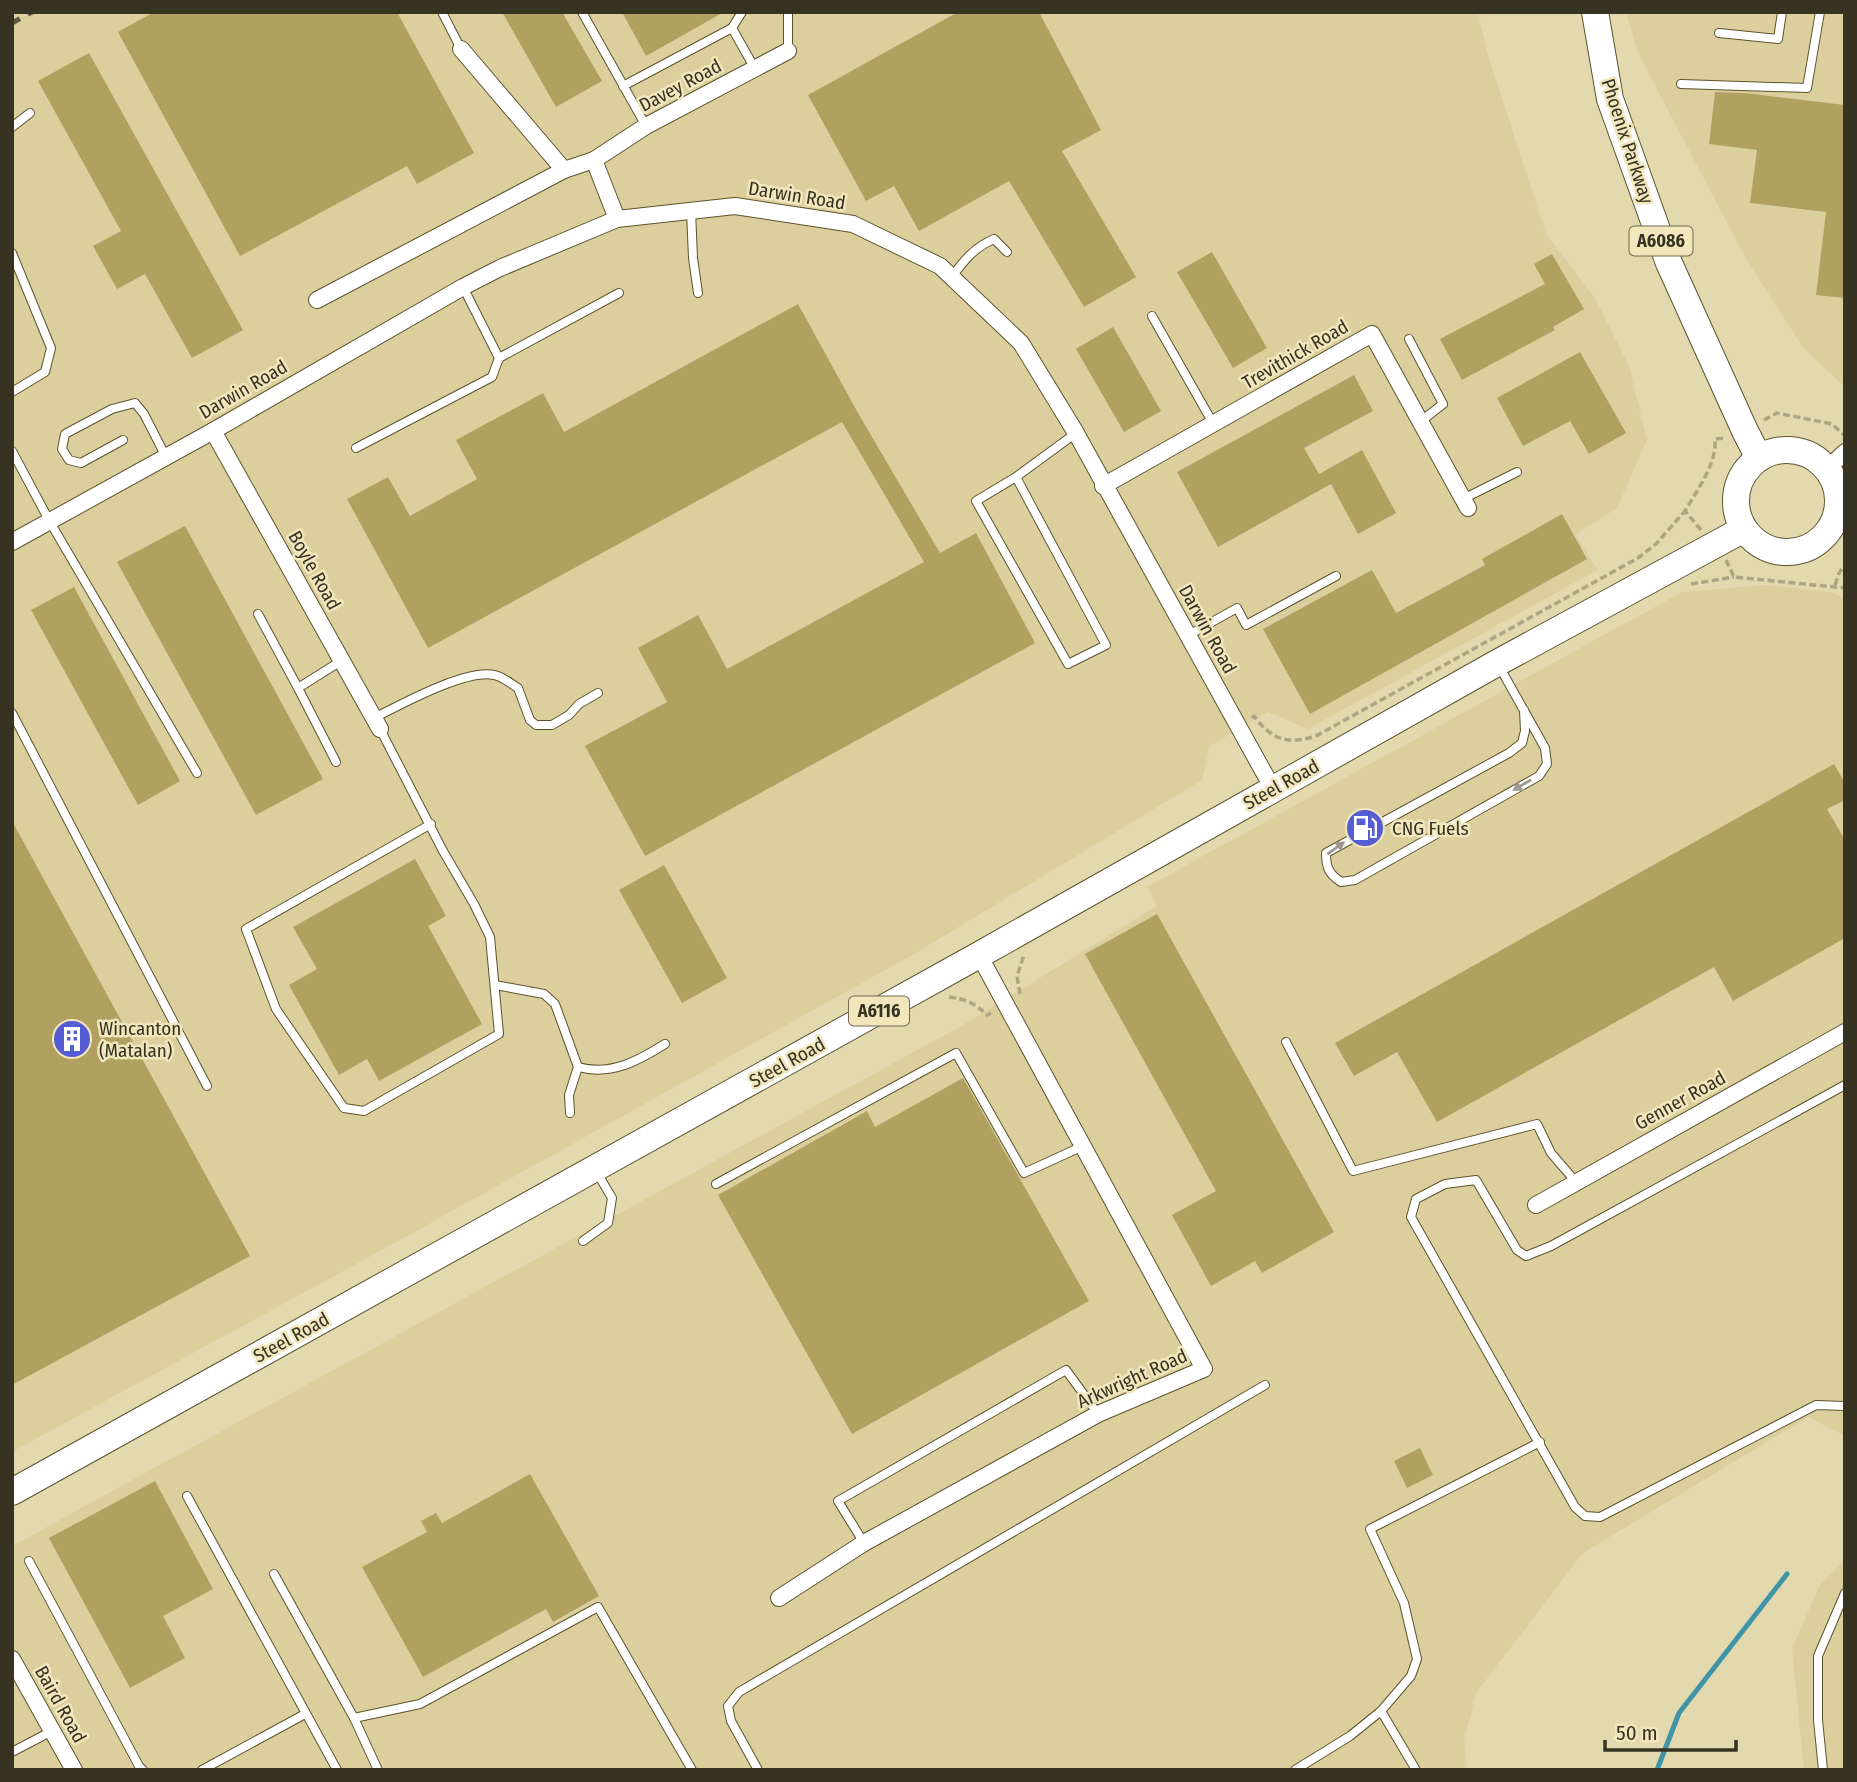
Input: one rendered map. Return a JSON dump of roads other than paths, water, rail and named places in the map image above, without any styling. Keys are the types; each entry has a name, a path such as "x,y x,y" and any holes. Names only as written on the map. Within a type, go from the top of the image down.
{"main road":[{"name":"Phoenix Parkway","path":"1595,12 1610,99 1669,263 1759,458"},
{"path":"1794,450 1836,460 1838,502 1835,543 1793,552 1775,551 1759,543 1744,529 1737,512 1736,495 1741,478 1759,458 1776,451 1794,450"},
{"name":"Steel Road","path":"12,1492 979,955 1497,663 1744,529"}],"street":[{"path":"461,49 564,170"},
{"name":"Davey Road","path":"317,300 564,170 594,160 646,126 788,51"},
{"path":"594,160 617,219"},
{"name":"Darwin Road","path":"12,542 213,431 463,287 500,268 617,219 735,206 853,224 940,266 1021,343 1076,433 1273,789"},
{"name":"Trevithick Road","path":"1103,486 1372,334 1465,503"},
{"name":"Boyle Road","path":"213,431 377,724"},
{"name":"Arkwright Road","path":"779,1598 864,1543 1098,1415 1204,1368 979,955"},
{"name":"Genner Road","path":"1536,1205 1845,1032"},
{"name":"Baird Road","path":"12,1659 74,1770"}],"lane":[{"path":"442,12 461,49"},
{"path":"582,12 646,126"},
{"path":"623,86 732,27 742,12"},
{"path":"788,12 788,51"},
{"path":"1719,33 1777,39 1782,12"},
{"path":"1681,84 1807,88 1820,12"},
{"path":"732,27 755,69"},
{"path":"12,127 30,113"},
{"path":"691,211 698,293"},
{"path":"951,277 964,259 981,244 995,239 1007,252"},
{"path":"12,253 51,348 45,372 12,392"},
{"path":"463,287 499,358"},
{"path":"356,448 492,377 499,358 619,293"},
{"path":"1152,316 1214,425"},
{"path":"1409,339 1443,404 1420,422"},
{"path":"123,440 81,463 69,460 62,449 65,434 112,409 135,403 144,414 166,457"},
{"path":"1016,477 1106,645 1068,664 976,500 1016,477 1076,433"},
{"path":"12,451 50,522 197,774"},
{"path":"1465,503 1517,472"},
{"path":"1187,636 1237,608 1246,625 1336,576"},
{"path":"258,614 336,762"},
{"path":"298,688 341,660"},
{"path":"1497,663 1524,710 1545,748 1547,764 1539,776 1355,880 1341,882 1332,877 1326,866 1326,853 1522,743 1525,731 1524,710"},
{"path":"430,824 246,929 276,1009 344,1108 364,1111 499,1034 490,937 377,724 440,687 472,677 494,674 519,688 530,720 536,725 552,725 598,693"},
{"path":"12,713 207,1086"},
{"path":"495,985 544,994 555,1004 578,1067 569,1095 570,1113"},
{"path":"1286,1042 1353,1171 1537,1124 1551,1153 1576,1182"},
{"path":"578,1067 587,1070 616,1069 638,1061 665,1044"},
{"path":"716,1184 956,1053 1024,1173 1083,1146"},
{"path":"1845,1086 1550,1246 1525,1256 1517,1250 1476,1180 1445,1184 1416,1199 1411,1217 1575,1507 1585,1516 1600,1517 1816,1405 1845,1406"},
{"path":"583,1241 608,1223 612,1198 595,1168"},
{"path":"864,1543 838,1501 1066,1370 1098,1415"},
{"path":"758,1770 731,1721 728,1706 739,1692 1265,1385"},
{"path":"1295,1770 1350,1736 1381,1711 1411,1676 1417,1659 1404,1603 1370,1529 1540,1442"},
{"path":"187,1496 337,1770"},
{"path":"29,1561 143,1770"},
{"path":"274,1574 354,1718 378,1770"},
{"path":"1823,1770 1818,1720 1818,1656 1845,1593"},
{"path":"354,1718 419,1704 598,1607 692,1770"},
{"path":"1381,1711 1416,1770"},
{"path":"202,1770 305,1714"},
{"path":"12,1752 52,1731"}],"waterway":[{"path":"1657,1770 1679,1713 1787,1574"}],"railway":[{"path":"12,23 32,12"}],"place":[{"name":"CNG Fuels","path":"1365,828"},
{"name":"Wincanton (Matalan)","path":"72,1039"}]}
